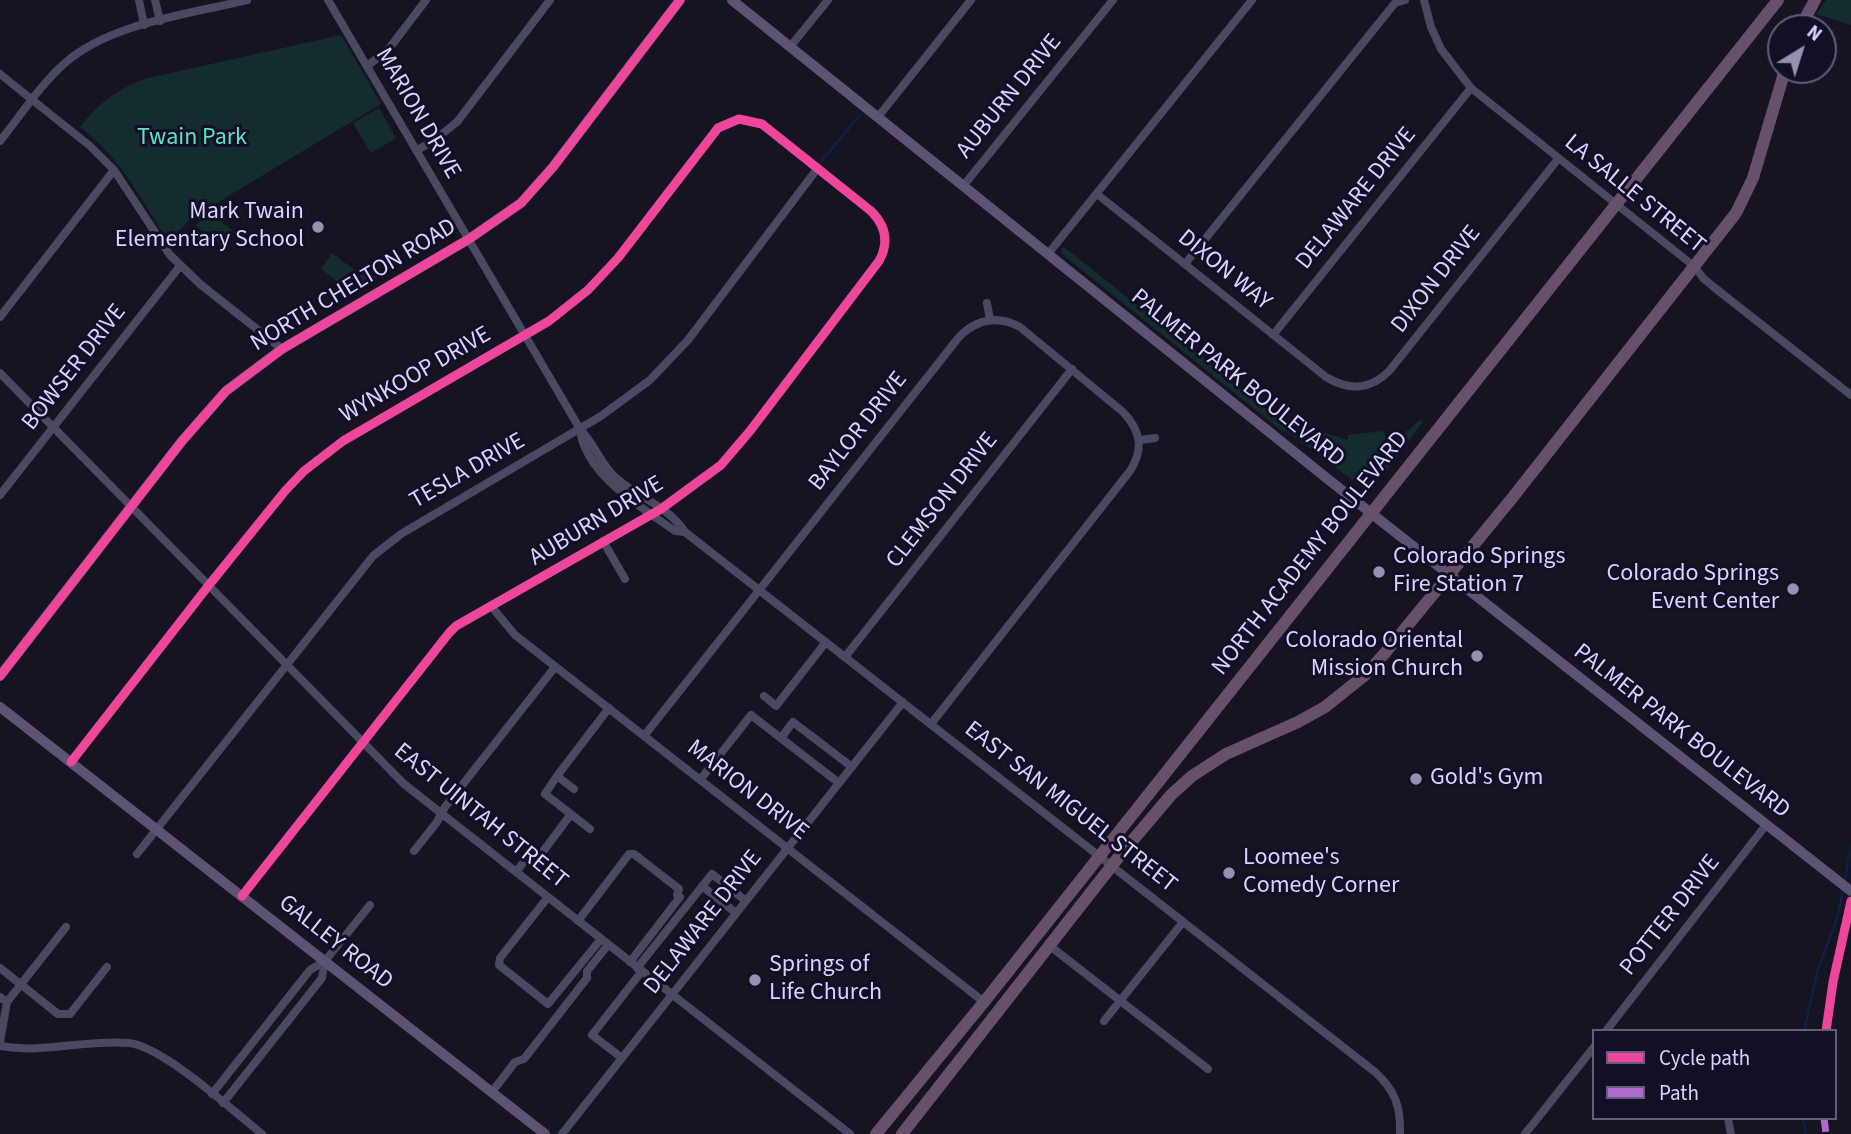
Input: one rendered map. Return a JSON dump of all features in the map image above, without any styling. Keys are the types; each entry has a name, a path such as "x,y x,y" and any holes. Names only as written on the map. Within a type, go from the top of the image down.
{"highway":[{"name":"NORTH ACADEMY BOULEVARD","path":"876,1134 984,1002 1778,0"},
{"path":"902,1134 1164,803 1192,776 1226,754 1313,714 1364,675 1451,574 1736,213 1748,191 1781,84"}],"main road":[{"name":"NORTH CHELTON ROAD","path":"0,676 182,441 226,391 282,349 509,213 540,183 680,0"},
{"name":"PALMER PARK BOULEVARD","path":"732,0 1543,650 1851,891"},
{"name":"GALLEY ROAD","path":"0,706 540,1132"}],"street":[{"path":"139,0 144,25"},
{"path":"155,0 160,21"},
{"path":"0,141 55,73 76,54 110,35 247,0"},
{"name":"MARION DRIVE","path":"328,0 580,429 612,475 661,509"},
{"path":"367,66 388,50 426,0"},
{"path":"416,150 432,142 457,122 550,0"},
{"path":"790,47 828,0"},
{"path":"878,117 971,0"},
{"name":"AUBURN DRIVE","path":"964,186 1113,0"},
{"path":"1048,254 1252,0"},
{"path":"1185,264 1395,3 1405,0"},
{"name":"LA SALLE STREET","path":"1424,0 1431,27 1441,49 1471,88 1695,267 1715,288 1851,395"},
{"path":"0,74 80,136 114,170 151,229 180,266 282,349"},
{"name":"DELAWARE DRIVE","path":"1273,335 1471,88"},
{"name":"WYNKOOP DRIVE","path":"71,762 285,491 316,460 343,441 562,311 602,276 712,133 739,119 762,124 817,169"},
{"name":"DIXON DRIVE","path":"1326,377 1344,386 1354,387 1381,380 1558,159"},
{"name":"AUBURN DRIVE","path":"242,896 449,633 491,606 661,509 721,465 758,421 883,253 885,232 877,217 817,169"},
{"name":"TESLA DRIVE","path":"136,854 364,565 401,534 580,429 638,390 674,356 817,169"},
{"path":"0,317 114,170"},
{"name":"DIXON WAY","path":"1097,194 1326,377"},
{"name":"BOWSER DRIVE","path":"0,495 180,266"},
{"path":"931,724 1130,471 1138,454 1140,440 1136,428 1124,412 1020,327 990,320 987,303"},
{"name":"BAYLOR DRIVE","path":"645,736 959,337 971,326 990,320"},
{"name":"CLEMSON DRIVE","path":"845,657 1072,369"},
{"name":"EAST UINTAH STREET","path":"0,373 404,783 850,1134"},
{"name":"MARION DRIVE","path":"580,429 582,442 601,473 651,514"},
{"path":"1140,440 1155,438"},
{"name":"EAST SAN MIGUEL STREET","path":"661,509 680,524 685,532 1383,1079 1398,1103 1401,1134"},
{"name":"EAST SAN MIGUEL STREET","path":"651,514 675,531 685,532"},
{"path":"603,541 625,579"},
{"name":"MARION DRIVE","path":"491,606 515,635 984,1002"},
{"path":"764,696 776,706 826,642"},
{"path":"414,851 555,667"},
{"name":"DELAWARE DRIVE","path":"562,1134 903,702"},
{"path":"590,829 545,794 608,708"},
{"path":"700,780 751,715 839,783"},
{"path":"781,738 793,722 852,767"},
{"path":"557,776 574,789"},
{"path":"516,872 531,852 539,857 571,814"},
{"name":"POTTER DRIVE","path":"1608,1029 1766,825"},
{"path":"578,921 629,854 634,854 678,889 677,895 680,897 592,1035 622,1058"},
{"path":"636,967 712,874 746,901"},
{"path":"702,886 736,913"},
{"path":"548,897 500,958 499,965 548,1004 605,942"},
{"path":"212,1094 311,969 325,961 370,905"},
{"path":"1104,1021 1183,922"},
{"path":"66,927 21,984 3,1000 0,1044 35,1050 116,1043 141,1045 161,1055 262,1134"},
{"path":"492,1092 515,1062 524,1059 587,978 587,971 605,942"},
{"path":"1051,946 1208,1069"},
{"path":"223,1103 322,978 325,961"},
{"path":"0,968 58,1013 71,1014 107,967"},
{"path":"1529,1133 1592,1049"}],"green space":[{"path":"1826,0 1851,0 1851,25 1837,21 1837,14 1816,14"},
{"name":"Twain Park","path":"341,35 381,104 192,218 170,240 117,163 80,127 109,98 144,79"},
{"path":"379,108 396,138 371,153 353,123"},
{"path":"211,214 232,230 221,245 195,225"},
{"path":"1064,247 1307,441 1312,429 1348,440 1348,435 1384,431 1387,445 1420,420 1423,422 1377,482 1362,487 1286,431 1283,432 1062,254 1061,249"},
{"path":"332,253 357,272 354,276 372,267 379,277 351,293 348,286 350,281 345,287 321,269"}],"waterway":[{"path":"820,163 860,115"},
{"path":"1845,880 1851,846"},
{"path":"1804,1029 1818,969 1837,919 1843,890"},
{"path":"1803,1120 1806,1134"}],"marked path":[{"path":"1824,1120 1826,1134"}],"cycle path":[{"path":"0,676 182,441 226,391 282,349 469,239 521,203 553,167 680,0"},
{"path":"71,762 209,585 304,471 343,441 549,321 588,290 618,258 718,128 739,119 762,124 871,211 883,229 885,241 879,261 750,431 721,465 661,509 456,626 242,896"},
{"path":"1826,1029 1833,982 1851,901"}],"place":[{"name":"Mark Twain Elementary School","path":"318,227"},
{"name":"Colorado Springs Fire Station 7","path":"1379,572"},
{"name":"Colorado Springs Event Center","path":"1793,589"},
{"name":"Colorado Oriental Mission Church","path":"1477,656"},
{"name":"Gold's Gym","path":"1416,779"},
{"name":"Loomee's Comedy Corner","path":"1229,873"},
{"name":"Springs of Life Church","path":"755,980"}]}
